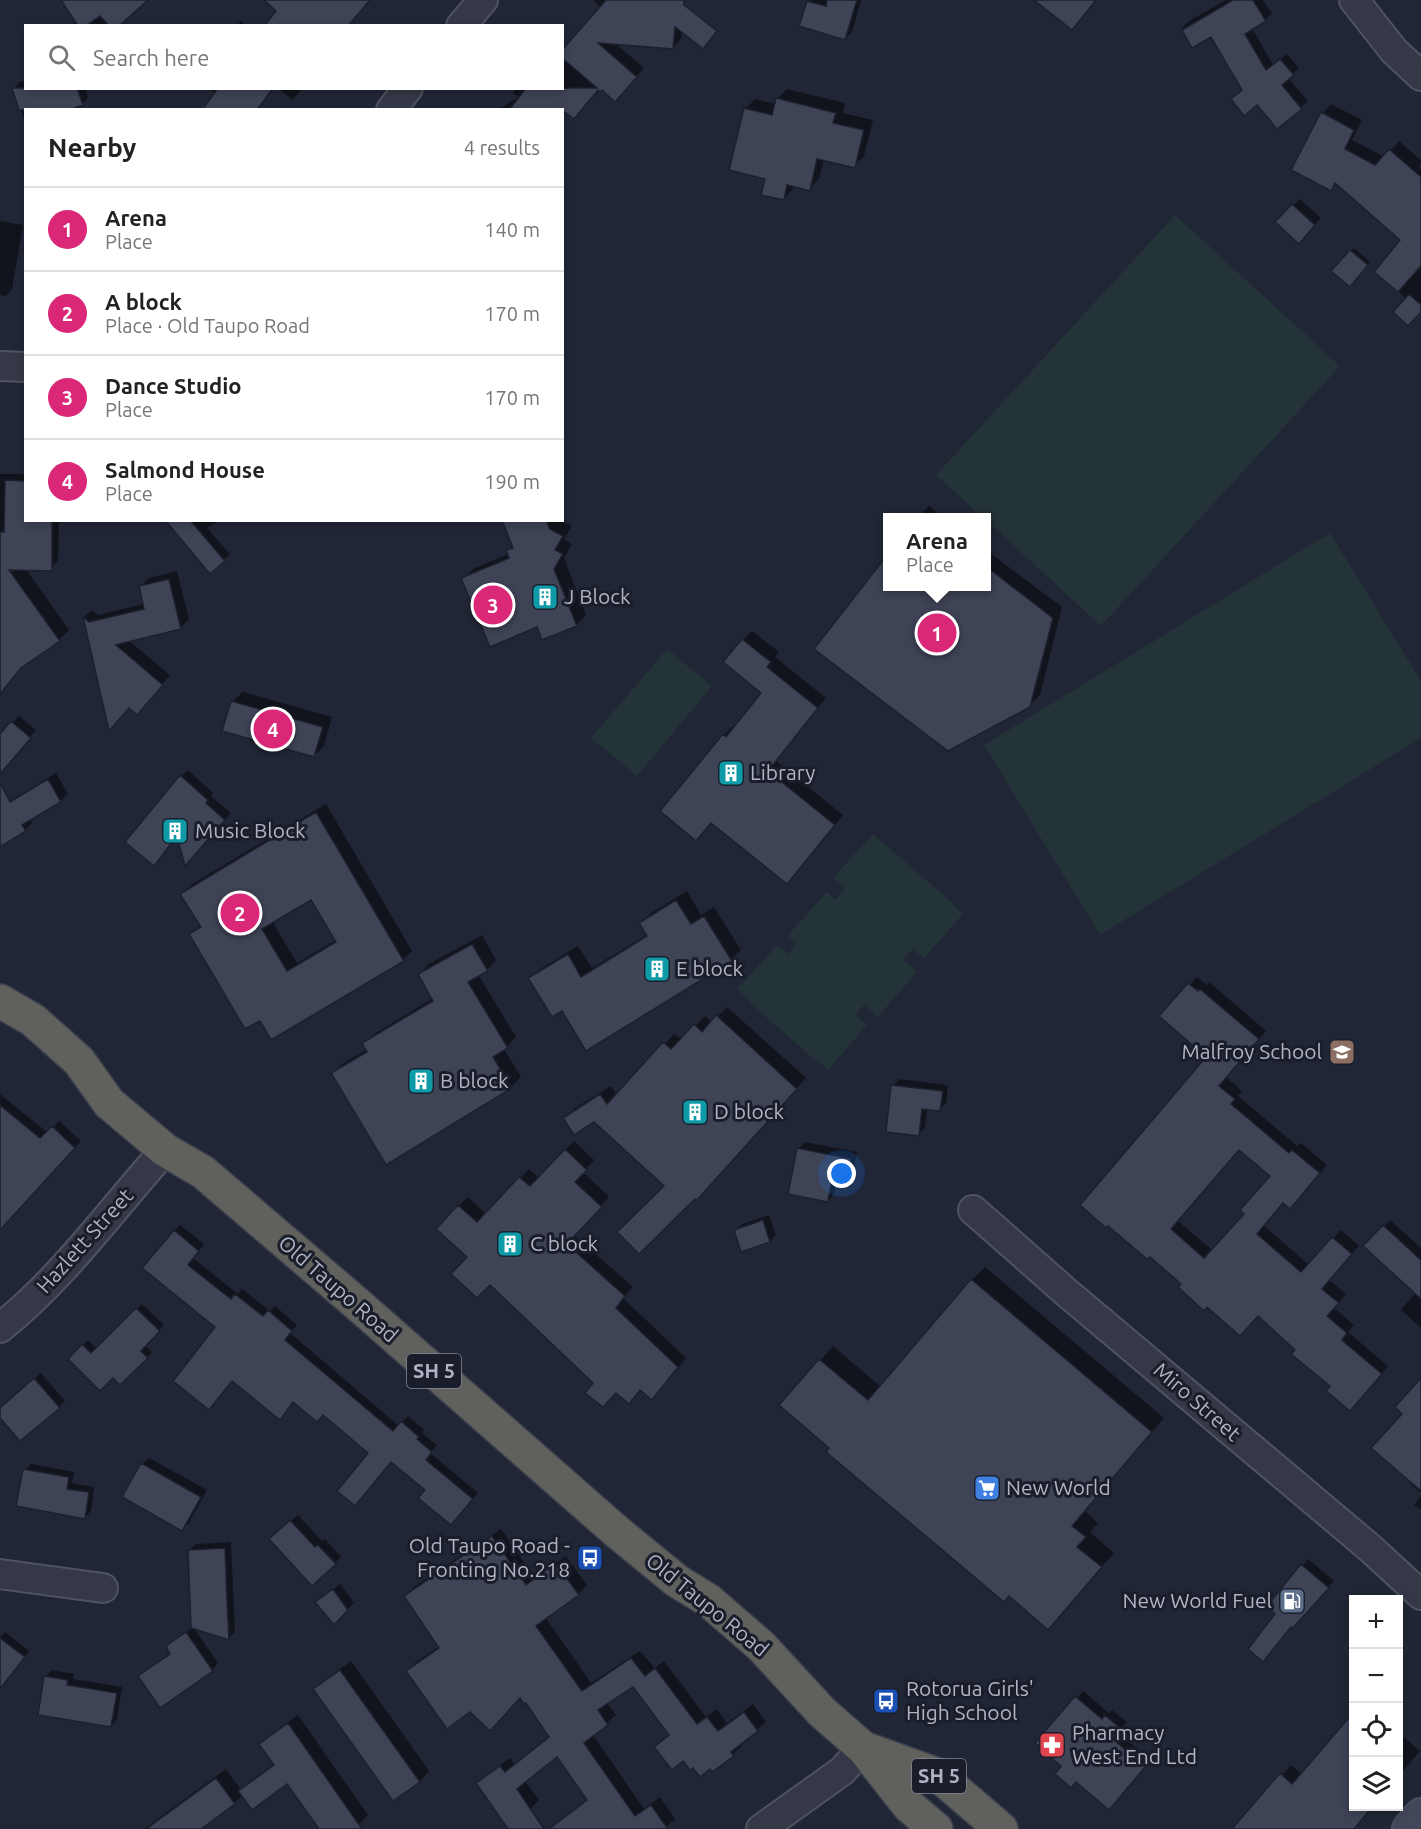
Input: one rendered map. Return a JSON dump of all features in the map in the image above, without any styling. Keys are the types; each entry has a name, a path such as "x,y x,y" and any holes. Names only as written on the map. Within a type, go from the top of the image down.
{"highway":[{"name":"Old Taupo Road","path":"0,1001 33,1020 80,1061 109,1103 165,1150 203,1172 616,1531 677,1581 708,1600 761,1646 822,1712 863,1748 909,1806 936,1829"},
{"name":"Old Taupo Road","path":"863,1748 938,1775 1001,1829"}],"main road":[{"path":"1409,1829 1421,1815"}],"street":[{"path":"463,24 483,0"},
{"path":"1354,0 1394,51 1421,76"},
{"path":"392,108 406,90"},
{"path":"0,366 24,368"},
{"name":"Hazlett Street","path":"0,1328 23,1310 52,1280 165,1150"},
{"name":"Miro Street","path":"973,1210 1421,1594"},
{"path":"0,1574 104,1588"},
{"path":"761,1829 842,1770 863,1748"}],"shaded area":[{"path":"1175,215 1340,366 1101,626 991,525 991,513 978,513 936,475"},
{"path":"1330,533 1421,681 1421,738 1100,935 984,745"},
{"path":"667,649 712,686 637,776 591,738"},
{"path":"873,834 963,914 924,958 913,949 903,960 917,972 878,1017 864,1005 856,1015 867,1025 828,1070 737,989 777,945 788,954 796,944 787,936 827,892 835,900 845,889 833,878"}],"building":[{"path":"61,0 148,0 121,24 107,24 100,16 89,24 77,24"},
{"path":"264,0 370,0 350,24 266,24 276,11"},
{"path":"606,0 684,0 684,5 717,31 703,49 675,27 673,49 598,43 637,77 615,102 602,90 600,92 598,90 574,119 564,112 564,108 511,108 524,90 597,88 564,60 564,48"},
{"path":"827,0 857,0 845,40 799,26 807,1 826,6"},
{"path":"1034,0 1096,0 1072,30"},
{"path":"1233,0 1253,0 1266,21 1245,34 1266,70 1280,59 1294,75 1282,85 1302,109 1277,129 1257,105 1244,116 1231,99 1242,90 1211,37 1192,48 1182,30"},
{"path":"12,88 78,90 83,105 75,108 24,108 24,110 19,110"},
{"path":"217,90 272,90 258,108 203,108"},
{"path":"776,98 836,113 833,123 864,130 855,168 817,159 810,191 787,185 784,200 761,195 765,179 729,170 744,108 772,115"},
{"path":"1321,112 1354,130 1345,149 1375,165 1389,149 1421,177 1421,266 1398,292 1374,272 1400,240 1335,183 1331,191 1291,170"},
{"path":"1292,204 1315,225 1299,244 1275,222"},
{"path":"1350,250 1368,265 1350,287 1331,271"},
{"path":"1409,294 1421,305 1421,312 1408,326 1393,312"},
{"path":"5,480 24,481 24,522 52,522 52,571 9,570 60,641 21,668 0,694 0,532 4,532"},
{"path":"167,522 192,522 225,561 210,574"},
{"path":"503,522 547,522 550,529 563,536 555,550 563,554 554,569 577,626 542,640 537,627 490,647 461,578 509,558 506,550 513,548"},
{"path":"883,560 883,591 991,591 991,570 1053,618 1030,707 948,751 814,649"},
{"path":"169,579 181,629 116,645 163,685 137,715 129,708 109,731 83,617 89,622 144,609 139,586"},
{"name":"Library","path":"742,639 771,662 767,667 818,708 768,771 835,825 787,884 711,823 696,841 660,811 723,734 726,737 761,693 723,662"},
{"path":"231,701 323,727 314,757 222,731"},
{"path":"11,721 31,738 0,774 0,734"},
{"name":"Music Block","path":"180,775 208,800 206,803 225,820 185,866 177,836 154,866 125,842"},
{"path":"48,779 61,802 22,825 26,831 0,847 0,783 10,802"},
{"path":"316,812 404,961 271,1040 260,1021 245,1029 189,934 201,927 180,894","holes":["311,900 336,942 287,971 262,929"]},
{"name":"E block","path":"676,900 691,924 704,916 732,961 586,1051 562,1011 552,1017 528,978 568,954 581,977 647,936 639,923"},
{"name":"B block","path":"472,944 488,971 468,982 508,1048 493,1057 512,1088 386,1165 331,1073 367,1052 362,1043 433,1001 418,974"},
{"path":"1188,983 1198,991 1200,989 1259,1039 1219,1086 1235,1099 1231,1104 1289,1153 1292,1150 1320,1173 1290,1209 1283,1203 1257,1234 1301,1272 1332,1237 1352,1254 1322,1289 1339,1303 1327,1316 1347,1333 1342,1340 1382,1374 1350,1411 1326,1391 1330,1386 1291,1354 1295,1350 1258,1316 1240,1336 1207,1307 1204,1311 1178,1287 1181,1284 1150,1257 1147,1259 1080,1205 1206,1057 1159,1016","holes":["1239,1150 1270,1176 1240,1210 1244,1214 1204,1258 1171,1229"]},
{"name":"D block","path":"716,1015 797,1089 696,1201 695,1199 639,1254 617,1232 664,1186 594,1122 574,1135 563,1118 600,1094 607,1104 663,1042 671,1049 694,1024 702,1032"},
{"path":"891,1085 943,1091 940,1111 922,1109 919,1136 886,1132"},
{"path":"0,1105 40,1138 52,1126 75,1148 0,1230"},
{"path":"797,1148 851,1159 847,1180 832,1177 828,1202 788,1194"},
{"path":"565,1149 587,1170 575,1182 602,1207 567,1244 625,1296 616,1308 678,1367 652,1400 640,1390 629,1404 616,1393 603,1407 585,1393 593,1383 490,1285 477,1298 451,1274 467,1257 436,1229 458,1205 477,1222 519,1177 530,1186"},
{"path":"763,1220 770,1242 741,1252 734,1230"},
{"path":"1383,1225 1421,1260 1421,1299 1363,1246"},
{"path":"174,1230 199,1251 188,1265 231,1299 235,1294 263,1316 268,1310 292,1331 285,1340 393,1431 401,1421 419,1437 417,1439 432,1452 426,1460 473,1499 451,1525 418,1498 425,1490 391,1462 355,1506 337,1491 368,1453 323,1415 317,1422 293,1402 280,1420 232,1381 209,1410 173,1381 215,1327 142,1268"},
{"name":"New World","path":"971,1279 1152,1432 1072,1526 1086,1537 1077,1547 1102,1567 1048,1630 1009,1596 1004,1602 826,1452 829,1448 779,1405 819,1359 868,1400"},
{"path":"136,1308 160,1331 141,1351 148,1358 120,1385 113,1378 100,1391 68,1359 82,1344 91,1353"},
{"path":"34,1378 60,1408 20,1441 0,1418 0,1408"},
{"path":"1421,1378 1421,1491 1371,1448 1402,1414 1395,1407"},
{"path":"141,1463 201,1497 182,1531 122,1497"},
{"path":"23,1469 69,1477 67,1489 89,1492 85,1519 16,1506"},
{"path":"290,1520 315,1547 318,1545 336,1564 312,1586 269,1539"},
{"path":"492,1536 526,1585 556,1563 579,1595 536,1626 582,1691 631,1658 645,1676 655,1668 697,1724 707,1717 718,1731 744,1712 758,1731 731,1752 734,1756 712,1772 710,1769 700,1777 683,1761 672,1770 654,1747 669,1735 633,1687 598,1710 608,1725 584,1743 635,1816 651,1805 668,1829 549,1829 587,1800 557,1757 517,1789 544,1829 508,1829 476,1783 500,1766 505,1772 549,1737 526,1703 524,1704 520,1698 490,1731 470,1712 447,1729 406,1671 439,1648 404,1596"},
{"path":"225,1548 229,1640 191,1628 188,1550"},
{"path":"1301,1564 1329,1588 1292,1629 1291,1627 1263,1662 1248,1649 1275,1614 1267,1606"},
{"path":"333,1589 348,1610 334,1625 315,1602"},
{"path":"186,1632 213,1671 160,1708 138,1676 170,1654 166,1646"},
{"path":"0,1638 25,1657 0,1689"},
{"path":"340,1670 420,1782 393,1801 313,1689"},
{"path":"44,1676 68,1680 67,1685 117,1693 111,1727 38,1715"},
{"path":"1075,1696 1102,1719 1105,1715 1121,1729 1113,1739 1145,1767 1109,1810 1076,1782 1071,1788 1055,1774 1061,1766 1035,1743"},
{"path":"1349,1718 1349,1811 1369,1811 1354,1829 1232,1829 1280,1773 1292,1784"},
{"path":"288,1723 362,1829 319,1829 287,1784 252,1810 238,1791 274,1765 259,1744"},
{"path":"216,1778 235,1804 201,1829 146,1829"}],"place":[{"name":"J Block","path":"545,597"},
{"name":"Dance Studio","path":"493,605"},
{"name":"Arena","path":"937,633"},
{"name":"Salmond House","path":"273,729"},
{"name":"Library","path":"731,773"},
{"name":"Music Block","path":"175,831"},
{"name":"A block","path":"240,913"},
{"name":"E block","path":"657,969"},
{"name":"Malfroy School","path":"1342,1052"},
{"name":"B block","path":"421,1081"},
{"name":"D block","path":"695,1112"},
{"name":"C block","path":"510,1244"},
{"name":"New World","path":"987,1488"},
{"name":"Old Taupo Road - Fronting No.218","path":"590,1558"},
{"name":"New World Fuel","path":"1292,1601"},
{"name":"Rotorua Girls' High School","path":"886,1701"},
{"name":"Pharmacy West End Ltd","path":"1052,1745"}]}
